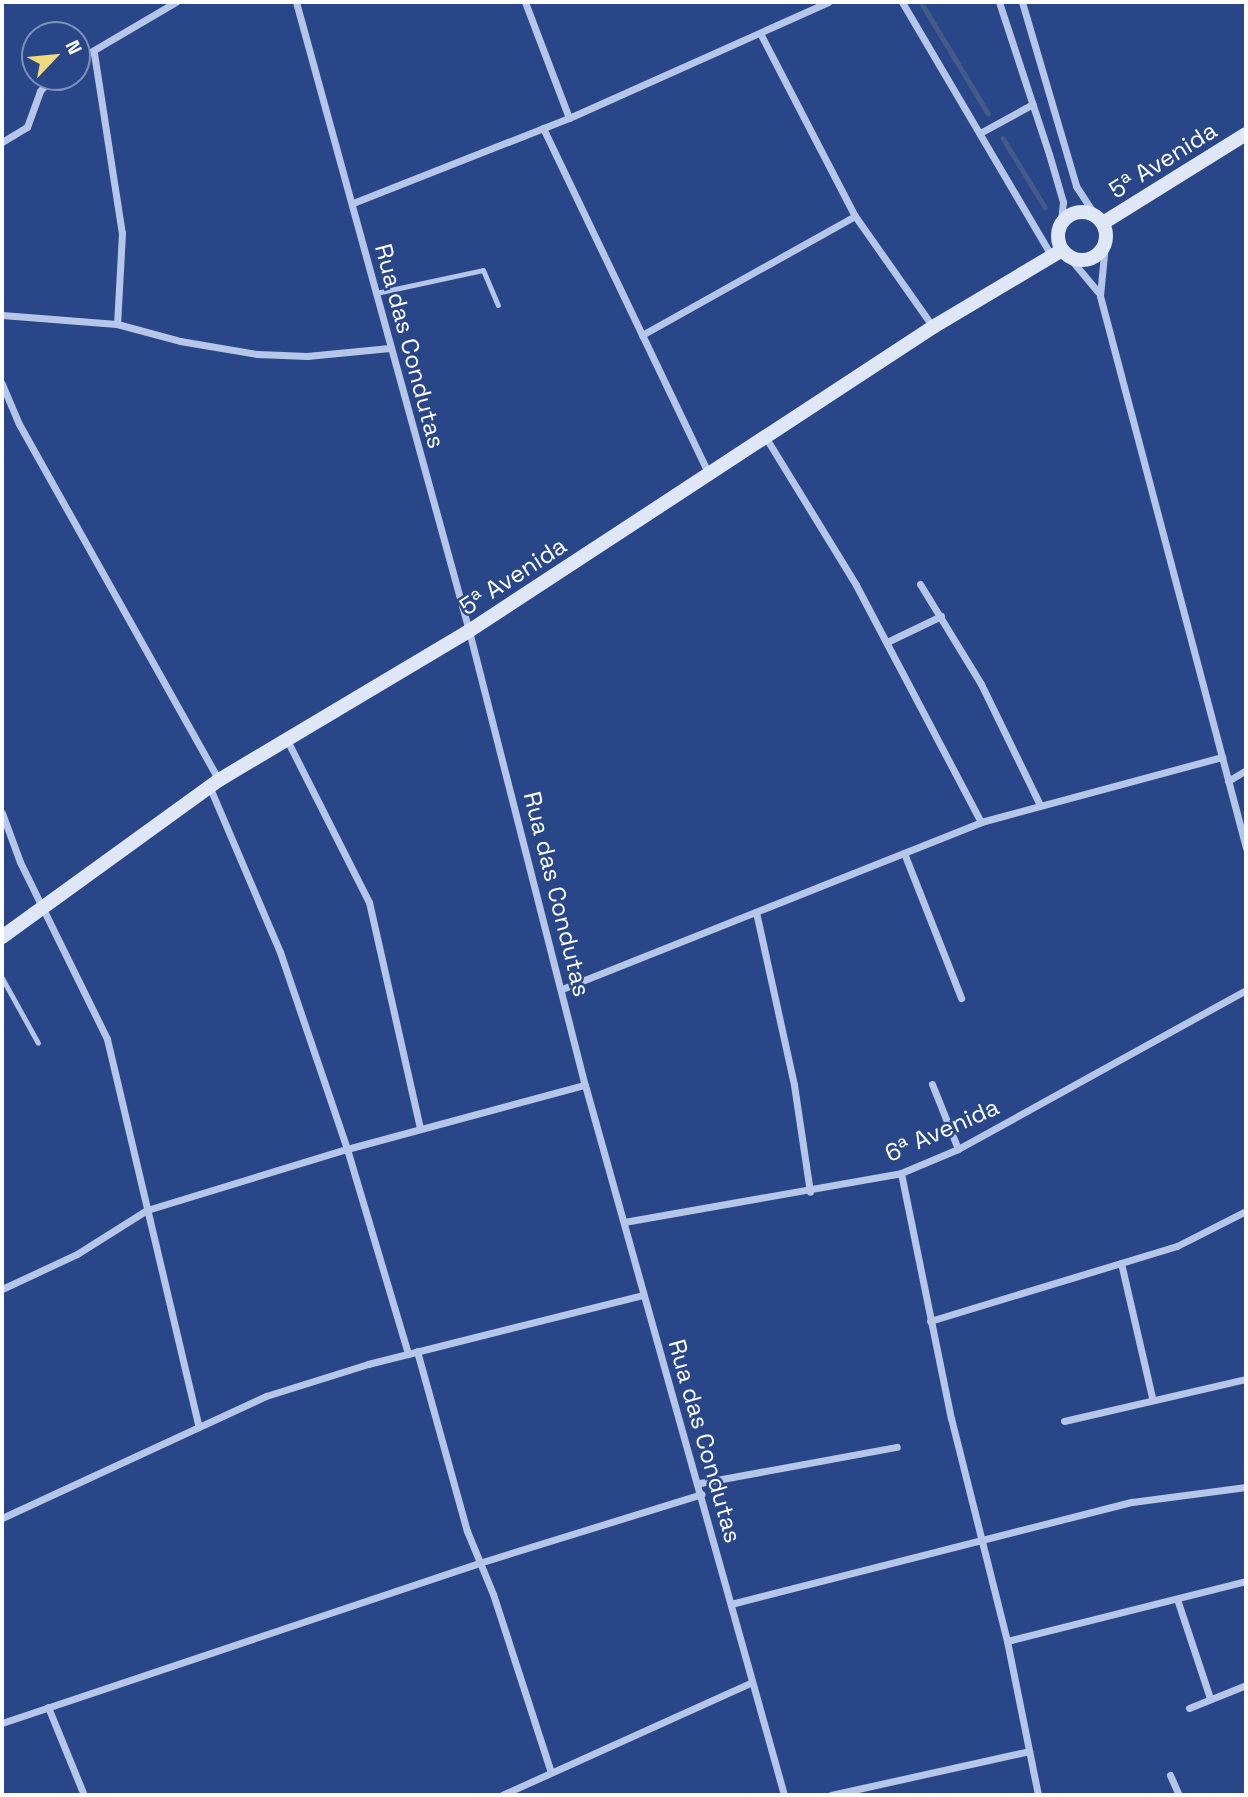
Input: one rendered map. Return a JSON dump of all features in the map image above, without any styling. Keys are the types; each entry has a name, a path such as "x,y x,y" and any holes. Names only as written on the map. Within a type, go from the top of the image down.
{"street":[{"path":"91,53 176,2"},
{"name":"Rua das Condutas","path":"296,2 468,631 562,989 584,1085 624,1222 642,1296 700,1483 750,1683 784,1795"},
{"path":"525,2 569,118"},
{"path":"353,203 569,118 828,2"},
{"path":"902,2 980,133 1060,254 1100,296"},
{"path":"999,2 1063,202 1057,236 1060,254"},
{"path":"1022,2 1076,186 1099,219 1105,244 1100,296 1246,844"},
{"path":"760,33 855,216 933,327"},
{"path":"94,52 122,233 117,324"},
{"path":"2,142 27,127 40,91"},
{"path":"980,133 1033,104"},
{"path":"543,128 709,476"},
{"name":"5ª Avenida","path":"1099,219 1246,134"},
{"path":"1061,222 1073,212 1099,219"},
{"path":"642,335 855,216"},
{"path":"1060,254 1089,259 1105,244"},
{"name":"5ª Avenida","path":"2,937 41,906 214,784 468,631 709,476 933,327 1060,254"},
{"path":"2,316 117,324 180,341 257,354 307,356 390,348"},
{"path":"2,384 19,424 214,784 266,915 347,1149 408,1354"},
{"path":"766,438 887,642 981,822"},
{"path":"920,584 981,684 1039,803"},
{"path":"887,642 941,616"},
{"path":"287,740 369,902 420,1128"},
{"path":"562,989 981,822 1039,803 1222,757"},
{"path":"1228,781 1246,770"},
{"path":"2,813 41,906 107,1039 198,1424"},
{"path":"904,853 961,998"},
{"path":"756,912 794,1085 810,1192"},
{"name":"6ª Avenida","path":"624,1222 810,1192 901,1173 958,1149 1246,990"},
{"path":"932,1084 958,1149"},
{"path":"2,1289 77,1254 147,1210 420,1128 584,1085"},
{"path":"901,1173 930,1321 979,1539 1007,1641 1038,1795"},
{"path":"930,1321 1177,1246 1246,1211"},
{"path":"1121,1263 1152,1397"},
{"path":"2,1518 198,1424 266,1396 417,1351 642,1296"},
{"path":"417,1351 479,1563 551,1772"},
{"path":"1064,1420 1152,1397 1246,1379"},
{"path":"700,1483 897,1447"},
{"path":"731,1604 1132,1502 1246,1487"},
{"path":"2,1723 479,1563 702,1494"},
{"path":"1007,1641 1246,1581"},
{"path":"1177,1599 1210,1698"},
{"path":"502,1795 750,1683"},
{"path":"1189,1708 1246,1685"},
{"path":"48,1707 84,1795"},
{"path":"831,1795 1029,1751"},
{"path":"1170,1775 1180,1795"}],"lane":[{"path":"376,293 483,270 498,305"},
{"path":"2,978 37,1044"}],"waterway":[{"path":"921,2 988,113"},
{"path":"1003,138 1045,207"}]}
